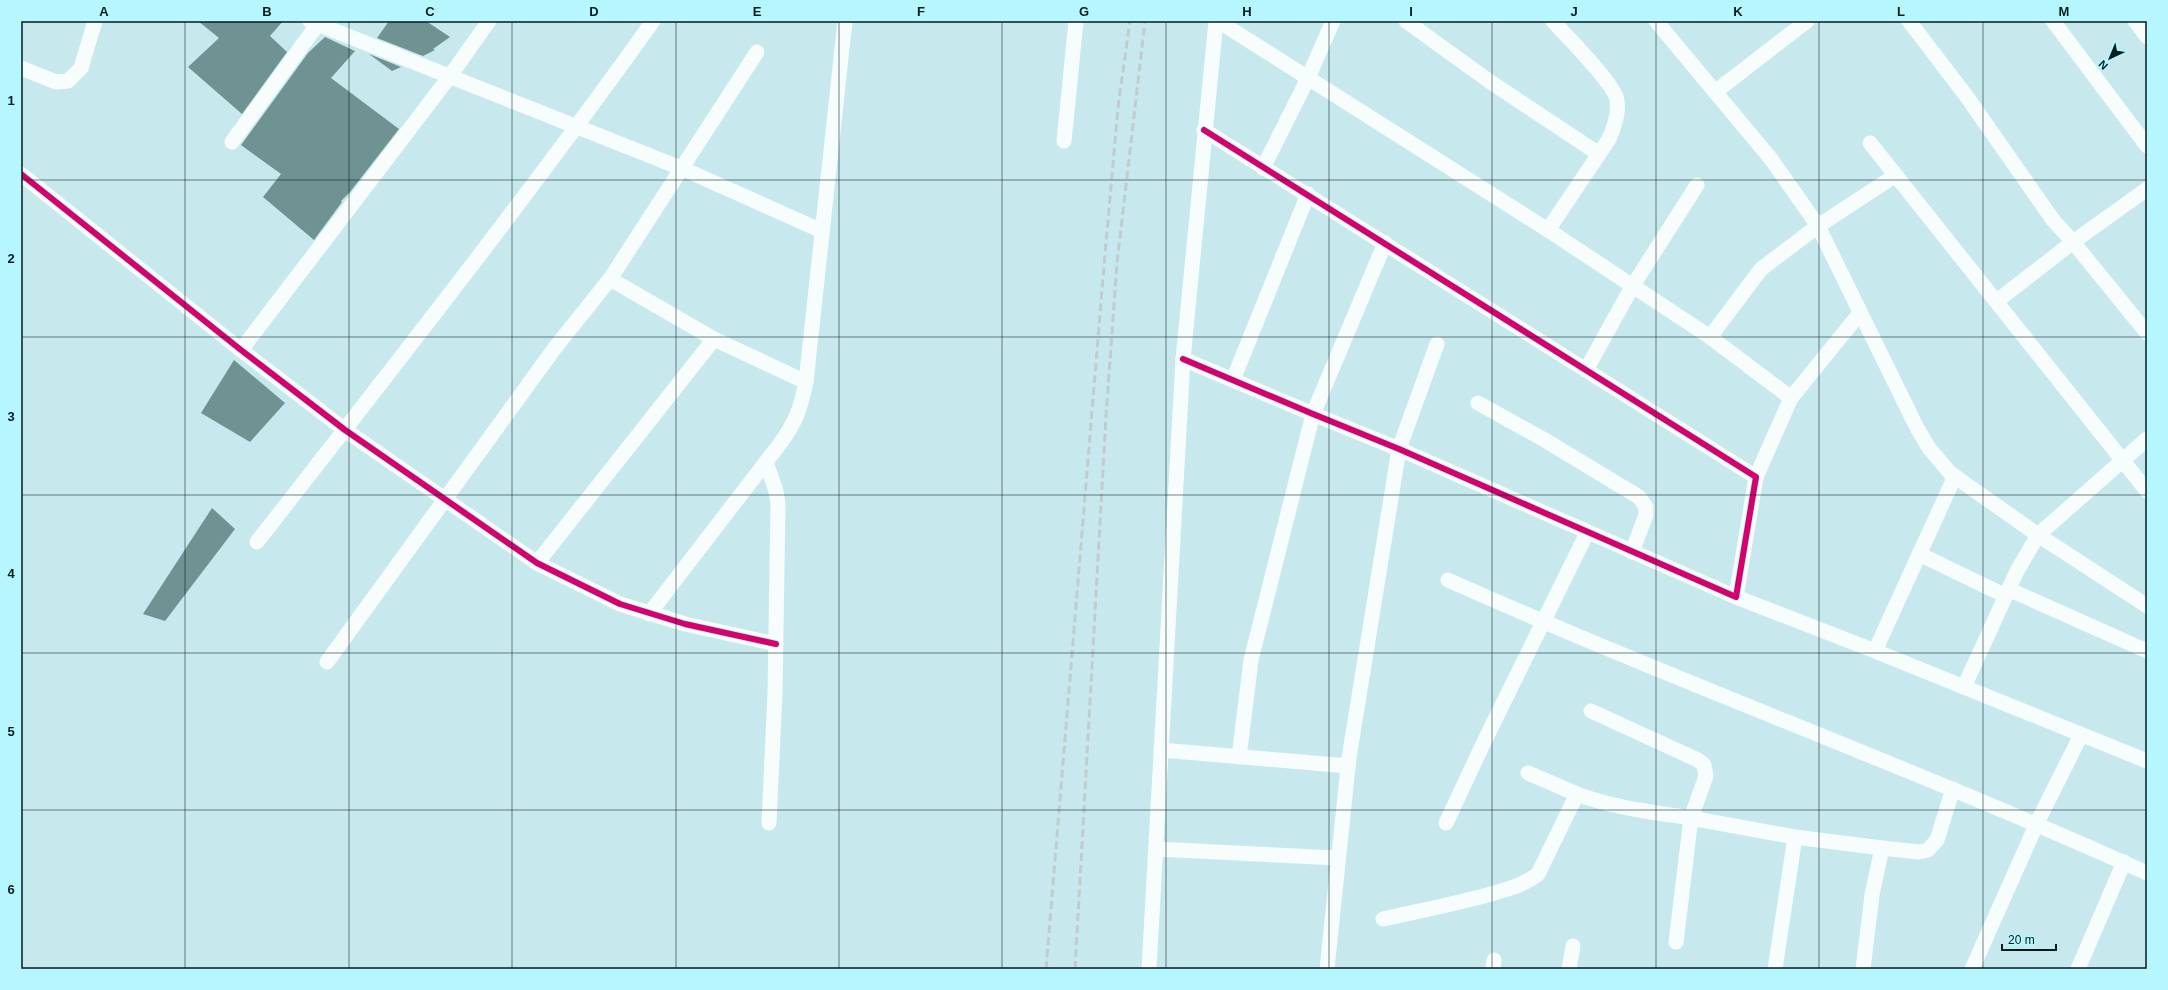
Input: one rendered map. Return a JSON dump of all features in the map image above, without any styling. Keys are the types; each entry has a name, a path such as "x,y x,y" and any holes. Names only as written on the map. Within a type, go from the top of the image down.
{"street":[{"path":"21,68 56,82 68,81 81,68 95,21"},
{"path":"241,350 450,76 489,21"},
{"path":"257,542 578,127 654,21"},
{"path":"649,614 766,462 798,417 806,382 845,21"},
{"path":"1064,141 1076,21"},
{"path":"1149,969 1183,358 1204,130 1217,21 1548,230 1632,287 1710,337 1791,398"},
{"path":"1262,168 1308,78 1333,21"},
{"path":"1406,21 1489,81 1599,154"},
{"path":"1548,230 1599,154 1616,124 1617,99 1610,86 1553,21"},
{"path":"1656,21 1771,159 1818,226 1917,428 1934,455 1955,476 2038,535 2147,606"},
{"path":"1716,92 1807,21"},
{"path":"1909,21 1968,97 2053,220 2073,242 2147,333"},
{"path":"2053,21 2147,146"},
{"path":"2135,21 2147,37"},
{"path":"232,142 317,22 681,168 822,231"},
{"path":"327,662 447,500 554,349 610,279 757,52"},
{"path":"1204,130 1262,168 1308,194 1756,477"},
{"path":"1870,143 2147,491"},
{"path":"21,174 241,350 345,430 537,563 601,596 649,614 776,644"},
{"path":"1710,337 1761,269 1818,226 1896,175"},
{"path":"1586,370 1632,287 1697,184"},
{"path":"1997,301 2073,242 2147,189"},
{"path":"1233,380 1308,194"},
{"path":"1239,757 1252,660 1313,414 1385,243"},
{"path":"610,279 714,339 806,382"},
{"path":"1736,597 1756,477 1791,398 1860,313"},
{"path":"537,563 714,339"},
{"path":"1327,969 1348,766 1400,449 1437,344"},
{"path":"1183,358 1313,414 1400,449 1587,533 1736,597 1875,651 2147,761"},
{"path":"1478,403 1543,439 1639,497 1646,507 1646,515 1632,552"},
{"path":"1964,687 2017,571 2038,535 2147,439"},
{"path":"766,462 776,490 778,504 776,644 769,823"},
{"path":"1875,651 1955,476"},
{"path":"1446,823 1484,742 1587,533"},
{"path":"1919,554 2147,651"},
{"path":"1448,580 1544,622 2037,823 2147,873"},
{"path":"1591,711 1698,760 1704,765 1706,776 1691,818 1676,942"},
{"path":"1972,969 2037,823 2081,735"},
{"path":"1161,750 1348,766"},
{"path":"1528,773 1604,804 1795,837 1919,852 1928,850 1937,840 1953,789"},
{"path":"1383,919 1459,903 1530,880 1538,874 1545,863 1577,794"},
{"path":"1775,969 1795,837"},
{"path":"1863,969 1872,895 1882,848"},
{"path":"1156,850 1338,858"},
{"path":"2078,969 2124,862"},
{"path":"1569,969 1572,946"}],"building":[{"path":"198,21 283,21 270,36 287,52 242,114 188,67 219,38"},
{"path":"389,21 426,21 450,37 433,49 435,50 423,56 377,38"},
{"path":"325,37 355,51 331,78 399,129 350,192 341,201 342,202 314,240 263,197 281,174 241,145 308,53"},
{"path":"369,54 401,67 392,71"},
{"path":"234,360 285,403 250,442 201,413"},
{"path":"212,508 235,529 165,621 143,614"}],"railway":[{"path":"1046,969 1118,107 1130,21"},
{"path":"1075,969 1106,416 1117,263 1145,21"}],"cycle path":[{"path":"1183,359 1399,449 1736,597 1756,477 1204,130"},
{"path":"21,174 241,350 345,430 537,563 620,604 685,624 776,644"}]}
